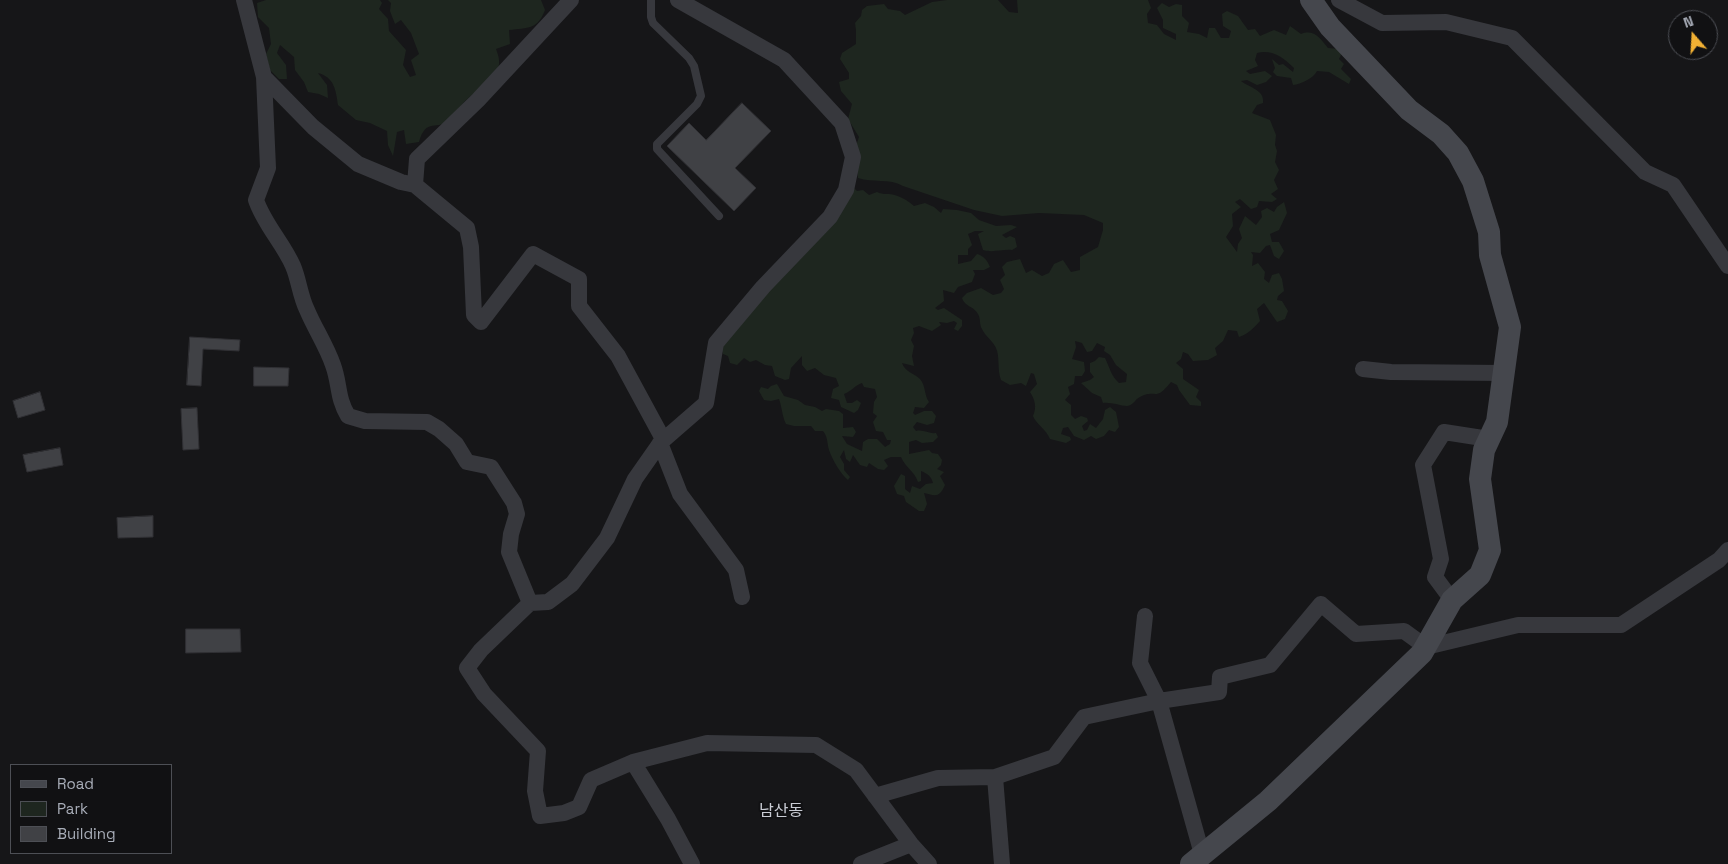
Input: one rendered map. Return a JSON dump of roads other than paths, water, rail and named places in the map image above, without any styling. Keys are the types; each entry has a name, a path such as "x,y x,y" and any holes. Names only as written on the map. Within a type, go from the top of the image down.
{"street":[{"path":"244,0 264,77 268,168 256,200 260,212 277,237 293,267 306,309 325,344 334,368 341,404 348,416 366,421 427,422 439,429 456,444 467,462 491,467 514,503 517,514 511,534 509,552 530,603"},
{"path":"415,185 417,158 478,100 571,0"},
{"path":"660,443 706,403 716,343 764,287 830,217 846,190 853,156 842,123 784,60 678,0"},
{"path":"1145,616 1140,662 1159,701 1196,859 1268,801 1422,654 1452,600 1480,575 1490,550 1480,479 1484,450 1497,422 1510,326 1490,255 1490,232 1473,180 1458,153 1441,134 1409,110 1330,27 1311,0"},
{"path":"1339,0 1382,23 1446,22 1512,38 1645,172 1673,185 1728,266"},
{"path":"264,77 314,127 358,164 401,182 415,185 467,228 471,247 474,315 481,322 533,254 579,279 579,306 618,356 663,439 635,479 607,538 572,584 548,602 530,603 481,650 467,668 484,694 538,751 535,791 540,816 564,814 579,807 592,780 633,762 707,743 816,745 856,770 911,844 929,864"},
{"path":"1363,369 1391,372 1504,373"},
{"path":"1452,600 1435,577 1440,559 1423,465 1444,432 1489,439"},
{"path":"660,443 680,494 736,570 742,596"},
{"path":"1426,647 1518,624 1621,625 1719,560 1728,550"},
{"path":"875,796 938,778 995,777 1054,757 1084,717 1159,701 1219,692 1220,677 1270,665 1321,604 1356,634 1404,631 1426,647"},
{"path":"633,762 668,818 692,864"},
{"path":"995,777 1002,864"},
{"path":"861,864 911,844"}],"lane":[{"path":"651,0 653,23 689,58 694,66 701,96 697,104 657,144 657,149 719,216"}],"district":[{"name":"남산동","path":"781,812"}]}
